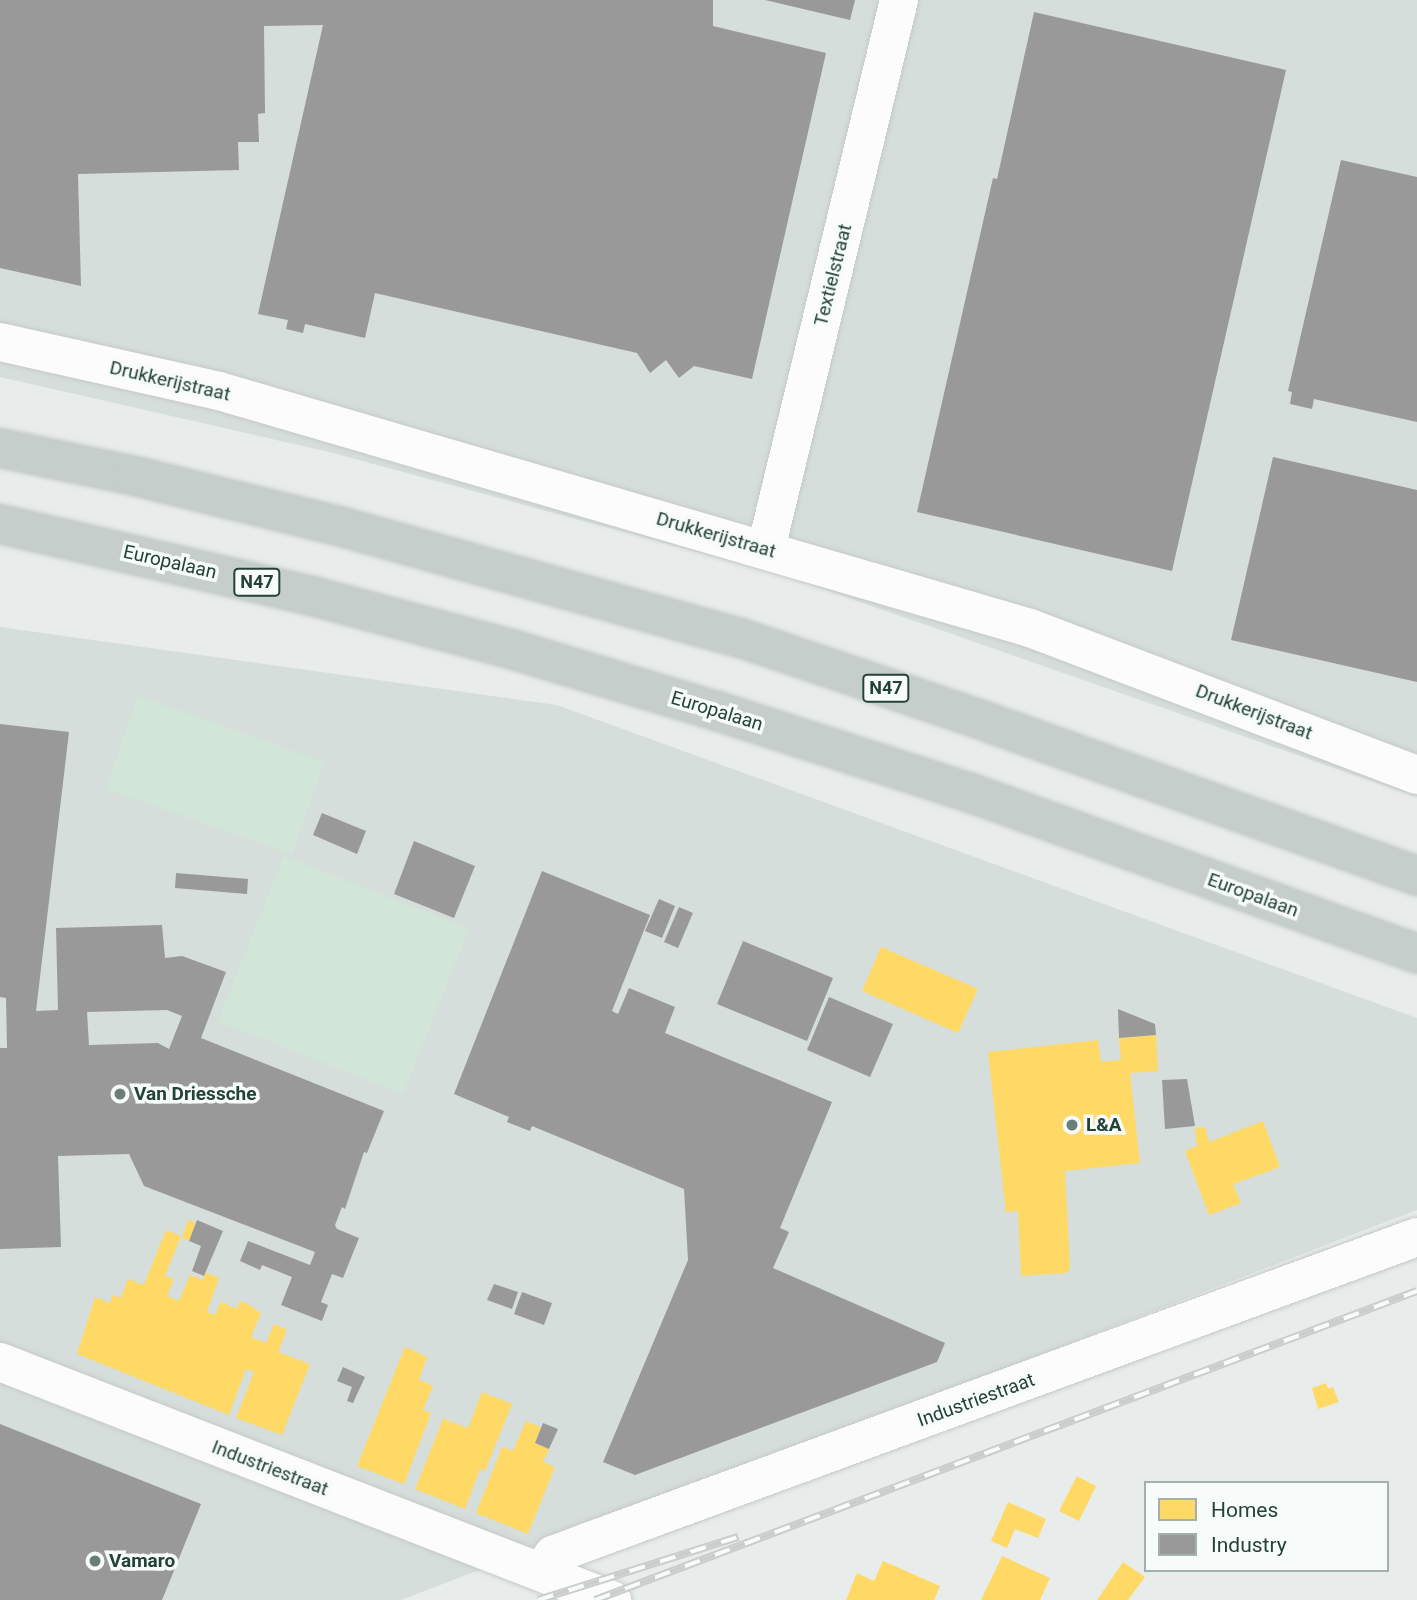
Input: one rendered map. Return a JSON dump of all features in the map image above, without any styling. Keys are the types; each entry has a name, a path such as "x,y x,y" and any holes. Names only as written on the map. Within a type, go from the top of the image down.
{"highway":[{"name":"N47","path":"0,448 135,476 346,528 741,638 990,723 1417,876"},
{"name":"Europalaan","path":"0,524 312,596 511,649 717,710 968,792 1417,954"}],"street":[{"name":"Textielstraat","path":"766,550 899,0"},
{"name":"Drukkerijstraat","path":"0,342 219,391 1030,628 1417,775"},
{"name":"Industriestraat","path":"541,1572 553,1555 1417,1237"},
{"name":"Industriestraat","path":"0,1362 611,1600"}],"shaded area":[{"path":"0,0 1417,0 1417,797 786,576 329,452 0,377"},
{"path":"0,627 557,705 1417,1018 1417,1210 401,1600 0,1600"}],"green space":[{"path":"138,696 324,762 292,854 106,789"},
{"path":"284,856 469,929 403,1094 218,1021"}],"building: Homes":[{"path":"881,947 978,989 958,1033 862,991"},
{"path":"1156,1035 1158,1071 1130,1073 1140,1163 1065,1171 1070,1268 1066,1273 1021,1276 1018,1211 1006,1212 988,1052 1098,1040 1101,1062 1121,1060 1119,1038"},
{"path":"1263,1121 1280,1167 1233,1184 1241,1203 1209,1215 1185,1151 1197,1146 1195,1128 1205,1127 1209,1142"},
{"path":"188,1220 196,1223 189,1241 182,1238"},
{"path":"166,1230 181,1236 165,1276 174,1279 167,1296 179,1301 190,1275 203,1280 205,1272 219,1278 207,1312 215,1315 221,1302 237,1309 240,1301 246,1303 261,1313 251,1337 266,1343 274,1324 287,1330 278,1352 310,1364 282,1435 236,1418 254,1372 246,1369 229,1415 77,1354 95,1297 110,1303 113,1295 121,1298 128,1279 144,1285"},
{"path":"405,1347 427,1357 419,1380 433,1386 423,1410 431,1413 404,1484 357,1466"},
{"path":"1326,1383 1328,1389 1333,1387 1339,1402 1318,1409 1312,1388"},
{"path":"482,1392 512,1404 485,1471 480,1469 465,1509 415,1489 443,1419 468,1428"},
{"path":"526,1421 541,1427 535,1443 549,1449 543,1462 555,1467 528,1534 476,1513 502,1447 513,1451"},
{"path":"1077,1476 1096,1486 1079,1521 1059,1511"},
{"path":"1008,1502 1046,1519 1038,1538 1015,1529 1007,1548 991,1541"},
{"path":"1002,1556 1050,1578 1040,1600 981,1600"},
{"path":"883,1561 940,1586 934,1600 846,1600 857,1573 874,1581"},
{"path":"1123,1562 1145,1577 1128,1600 1097,1600"}],"building: Industry":[{"path":"0,0 713,0 713,26 826,53 752,379 694,366 679,378 666,360 650,373 637,353 375,293 365,338 305,324 303,333 286,329 288,320 258,314 323,25 264,26 265,113 258,114 259,142 238,142 239,170 78,174 81,286 0,268"},
{"path":"765,0 855,0 850,20"},
{"path":"1034,12 1286,70 1172,571 917,512"},
{"path":"1341,160 1417,177 1417,422 1314,399 1312,409 1290,404 1292,392 1288,391"},
{"path":"1273,457 1417,490 1417,682 1231,640"},
{"path":"0,724 69,732 36,1011 58,1010 56,928 162,925 165,958 182,956 226,972 201,1038 384,1111 367,1153 364,1152 345,1209 342,1207 335,1225 337,1229 359,1238 343,1278 332,1274 321,1302 328,1305 322,1321 281,1305 292,1277 262,1265 260,1270 240,1261 248,1241 310,1265 315,1252 144,1186 129,1154 58,1156 61,1247 0,1249 0,1048 7,1048 6,998 0,997","holes":["167,1010 182,1016 169,1049 158,1043 89,1045 87,1012"]},
{"path":"322,813 366,831 357,854 313,835"},
{"path":"414,841 475,866 454,918 394,894"},
{"path":"542,871 650,915 612,1011 618,1014 629,988 675,1007 665,1033 832,1102 780,1228 789,1232 773,1268 945,1343 937,1362 635,1475 603,1462 688,1260 684,1189 532,1126 530,1131 507,1122 509,1117 454,1094"},
{"path":"176,873 248,879 247,894 175,888"},
{"path":"659,899 675,906 662,938 645,931"},
{"path":"679,907 693,913 678,948 664,942"},
{"path":"743,941 833,978 807,1041 717,1004"},
{"path":"829,997 893,1024 870,1077 807,1050"},
{"path":"1118,1009 1155,1024 1156,1035 1119,1038"},
{"path":"1187,1079 1195,1126 1165,1129 1162,1080"},
{"path":"197,1220 223,1231 204,1276 192,1271 201,1246 189,1241"},
{"path":"494,1284 518,1292 512,1309 487,1300"},
{"path":"522,1292 552,1303 544,1325 514,1314"},
{"path":"343,1367 365,1377 353,1403 347,1401 352,1387 337,1381"},
{"path":"543,1423 558,1429 549,1449 535,1443"},
{"path":"0,1424 201,1504 162,1600 0,1600"}],"railway":[{"path":"595,1600 1417,1291"},
{"path":"538,1600 738,1537"}],"place":[{"name":"Van Driessche","path":"120,1094"},
{"name":"L&A","path":"1072,1125"},
{"name":"Vamaro","path":"95,1561"}]}
